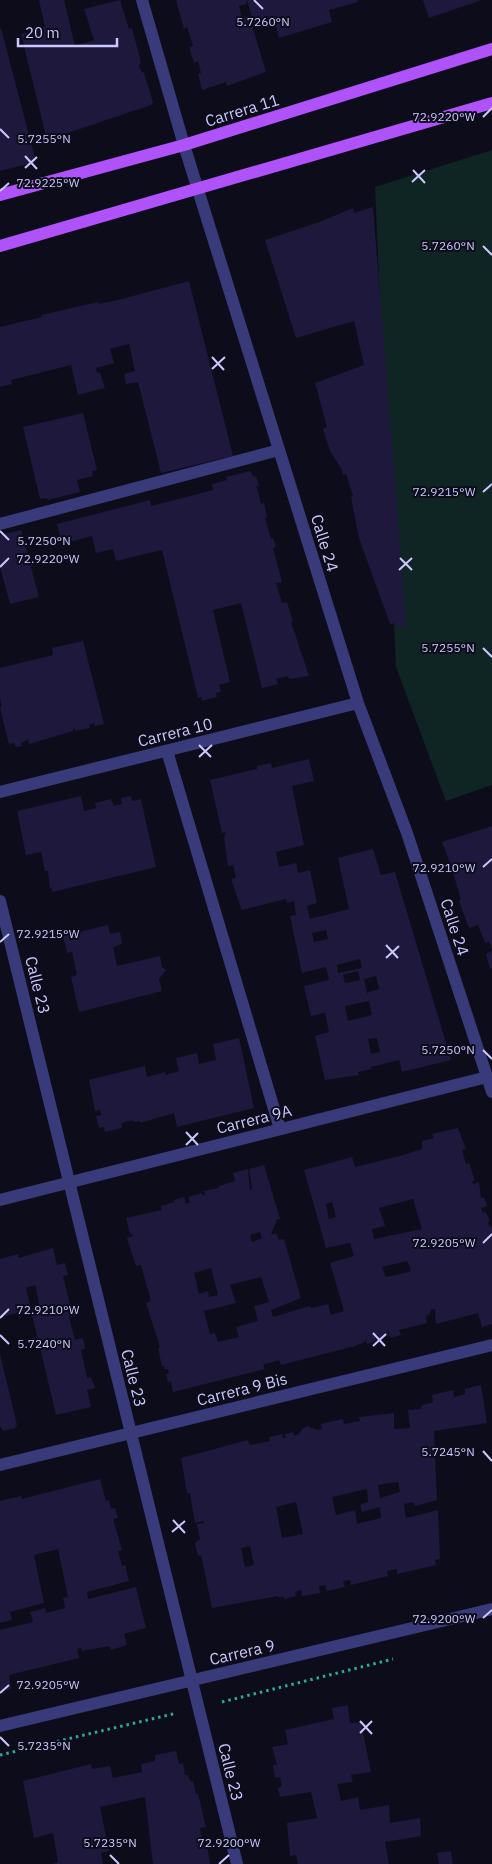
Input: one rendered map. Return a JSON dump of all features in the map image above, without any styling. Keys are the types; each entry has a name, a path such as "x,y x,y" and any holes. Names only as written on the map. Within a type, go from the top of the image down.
{"main road":[{"name":"Carrera 11","path":"0,195 184,145 492,49"},
{"path":"0,246 492,103"}],"street":[{"name":"Calle 24","path":"142,0 184,145 358,703 406,833 492,1092"},
{"path":"0,524 279,450"},
{"name":"Carrera 10","path":"0,792 358,703"},
{"path":"167,751 280,1129"},
{"name":"Calle 23","path":"0,901 237,1864"},
{"name":"Carrera 9A","path":"0,1200 488,1077"},
{"name":"Carrera 9 Bis","path":"0,1464 492,1345"},
{"name":"Carrera 9","path":"0,1726 492,1609"}],"path":[{"path":"0,1755 397,1658"}],"green space":[{"path":"492,150 492,785 446,801 396,667 375,187"}],"building":[{"path":"39,0 64,0 75,46 94,40 84,9 120,0 129,29 132,28 141,62 139,66 144,73 153,102 151,105 47,140 21,34 45,27"},
{"path":"176,0 246,0 247,4 239,6 242,18 246,16 249,26 252,25 266,72 227,86 226,82 202,90 198,74 201,73 198,61 194,63 189,47 193,46 187,27 184,29"},
{"path":"247,0 357,0 358,2 329,10 332,22 279,38 275,23 255,28"},
{"path":"423,0 482,0 429,18"},
{"path":"0,29 36,162 0,171"},
{"path":"373,207 406,621 406,625 398,628 396,623 390,624 359,538 351,497 353,496 346,474 343,475 341,468 330,451 323,429 327,427 315,383 364,365 354,321 296,338 265,240 322,221 353,208 354,213"},
{"path":"189,281 233,456 161,473 138,382 126,384 124,374 135,371 129,344 110,349 114,363 96,368 97,373 100,372 105,388 78,395 71,365 11,380 12,384 0,387 0,327 42,317 41,315 98,302 98,304 118,300"},
{"path":"83,413 97,470 92,471 93,476 77,480 80,492 48,500 47,498 40,499 23,427"},
{"path":"250,471 254,477 256,476 259,486 256,486 261,504 264,503 267,517 265,518 271,539 273,538 276,547 273,548 282,582 276,583 282,603 287,602 293,622 291,622 309,676 289,679 288,676 276,679 278,684 262,688 241,603 213,610 230,682 219,685 221,692 216,693 217,697 202,701 201,697 198,698 162,550 116,561 113,549 96,553 92,536 62,544 57,524 150,500 151,506 213,490 212,484 227,480 226,477"},
{"path":"21,530 39,597 10,604 0,567 0,535"},
{"path":"83,641 104,724 95,726 94,723 89,725 90,728 75,731 73,729 73,731 29,744 28,739 21,743 22,746 16,747 14,743 9,744 0,708 2,706 0,699 0,668 53,655 52,648"},
{"path":"309,759 314,781 292,786 304,845 276,852 279,867 296,863 298,873 310,870 317,903 307,906 310,919 349,909 338,858 373,849 381,875 395,872 451,1060 402,1072 399,1060 371,1067 371,1069 358,1072 359,1075 325,1080 315,1036 329,1032 325,1013 311,1016 304,986 329,980 326,967 302,973 290,916 296,915 294,901 287,903 286,899 242,910 231,879 236,878 233,865 228,866 224,838 226,832 222,833 210,780 257,769 257,766 271,763 272,768","holes":["326,930 328,939 314,942 312,933","360,959 362,968 338,973 337,965","358,971 360,980 345,983 343,975","376,976 379,989 367,993 364,979","369,1001 372,1015 348,1021 345,1006","377,1038 380,1052 371,1054 368,1039"]},
{"path":"81,796 84,811 96,808 95,803 111,799 114,806 122,804 121,798 131,796 132,801 141,799 156,867 52,892 48,871 45,871 41,852 26,855 17,811"},
{"path":"492,826 492,949 489,942 485,943 478,925 469,928 442,842"},
{"path":"108,925 110,934 120,932 122,944 113,947 117,966 160,956 162,967 166,970 159,979 162,991 79,1012 71,977 77,975 72,952 67,953 63,936"},
{"path":"492,951 492,968 490,969 486,954"},
{"path":"239,1038 254,1108 177,1127 174,1113 140,1123 140,1121 133,1122 133,1120 121,1123 122,1128 105,1132 104,1127 99,1128 96,1116 101,1115 100,1110 95,1111 89,1080 145,1066 147,1077 165,1072 166,1075 179,1071 176,1058 197,1053 199,1064 216,1060 213,1044"},
{"path":"458,1128 466,1149 462,1150 466,1164 469,1163 475,1181 472,1181 473,1184 479,1182 481,1198 484,1197 487,1206 481,1208 483,1213 485,1212 488,1216 488,1226 490,1225 492,1229 492,1324 482,1327 478,1313 436,1324 435,1309 430,1310 430,1314 426,1316 427,1323 399,1330 401,1335 391,1338 387,1328 389,1336 378,1339 377,1335 375,1336 376,1341 367,1344 365,1338 365,1342 355,1346 281,1365 279,1360 263,1365 265,1369 173,1392 171,1381 168,1382 166,1374 169,1373 168,1369 165,1369 164,1366 162,1367 158,1348 160,1347 146,1303 151,1301 141,1265 136,1266 127,1238 133,1236 130,1234 126,1218 162,1210 161,1206 174,1202 176,1206 174,1200 184,1197 186,1204 190,1202 188,1197 202,1193 202,1195 205,1195 204,1191 219,1188 219,1186 235,1181 233,1173 248,1169 250,1190 252,1189 249,1169 264,1165 280,1219 277,1219 271,1235 276,1233 279,1240 284,1239 301,1298 271,1310 273,1317 310,1306 311,1308 328,1304 331,1315 344,1311 330,1263 354,1256 350,1243 326,1248 304,1170 352,1157 355,1167 400,1156 422,1149 422,1141 434,1138 432,1134","holes":["413,1199 422,1229 374,1239 372,1229 385,1226 379,1208","332,1202 336,1217 329,1219 326,1204","260,1232 262,1238 252,1242 250,1235","407,1261 411,1270 386,1277 382,1267","211,1268 218,1295 209,1297 208,1291 199,1294 194,1273","261,1277 269,1302 254,1306 258,1321 236,1327 239,1337 218,1342 215,1333 210,1334 204,1311 236,1303 230,1285"]},
{"path":"53,1248 57,1265 65,1263 68,1275 63,1276 70,1305 74,1304 77,1316 69,1317 75,1340 83,1338 85,1349 81,1350 87,1378 91,1377 95,1388 87,1390 91,1407 56,1415 31,1310 0,1317 0,1259 18,1254 19,1258","holes":["35,1285 40,1308 31,1310 26,1288"]},
{"path":"0,1354 17,1425 15,1426 16,1428 3,1431 0,1426"},
{"path":"481,1385 487,1423 434,1431 437,1500 415,1506 413,1502 404,1504 406,1518 438,1510 440,1559 435,1560 436,1565 397,1574 397,1569 387,1571 388,1576 351,1585 350,1580 343,1581 345,1587 327,1591 325,1585 319,1586 320,1593 302,1596 301,1590 295,1592 296,1596 285,1599 283,1596 279,1598 278,1596 212,1608 201,1555 198,1556 195,1543 200,1539 197,1524 204,1523 204,1521 195,1523 190,1493 187,1493 181,1458 248,1440 250,1445 270,1441 269,1437 282,1434 283,1438 286,1438 285,1434 293,1432 294,1436 307,1426 317,1430 322,1429 321,1424 343,1419 344,1424 360,1421 359,1417 394,1413 394,1429 410,1428 408,1410 421,1409 421,1406 433,1402 432,1395 453,1390 454,1397 465,1394 465,1389","holes":["398,1482 400,1492 380,1498 378,1485","367,1489 368,1502 360,1505 362,1512 380,1507 381,1518 357,1524 355,1510 336,1515 332,1497","296,1502 303,1534 282,1538 276,1507","250,1546 254,1565 245,1567 241,1548"]},
{"path":"100,1479 106,1501 109,1500 111,1509 115,1508 118,1518 113,1519 122,1550 118,1551 122,1566 125,1565 129,1581 87,1592 88,1599 136,1587 146,1628 124,1634 127,1645 111,1650 109,1646 82,1651 81,1648 77,1649 79,1658 9,1675 11,1689 0,1691 0,1630 33,1622 30,1612 45,1608 46,1613 65,1608 63,1598 68,1597 58,1549 34,1555 44,1603 10,1612 12,1620 0,1623 0,1501 21,1496 22,1499"},
{"path":"348,1705 350,1723 361,1722 371,1772 351,1775 353,1782 337,1784 341,1801 358,1797 360,1810 389,1805 390,1823 420,1818 421,1836 385,1842 389,1864 298,1864 296,1855 290,1856 287,1823 317,1818 311,1792 280,1797 278,1788 282,1786 280,1777 275,1778 273,1765 277,1765 272,1747 288,1744 285,1730 334,1719 332,1708"},
{"path":"176,1751 179,1764 183,1763 185,1775 188,1775 190,1781 193,1781 196,1794 198,1794 206,1827 200,1828 202,1841 200,1846 207,1846 210,1864 153,1864 145,1797 100,1807 109,1851 101,1853 103,1864 53,1864 58,1862 53,1833 34,1838 23,1781 91,1764 92,1769 110,1766 113,1778 142,1772 141,1764 155,1761 155,1755"},
{"path":"451,1851 453,1864 439,1864 437,1853"}]}
